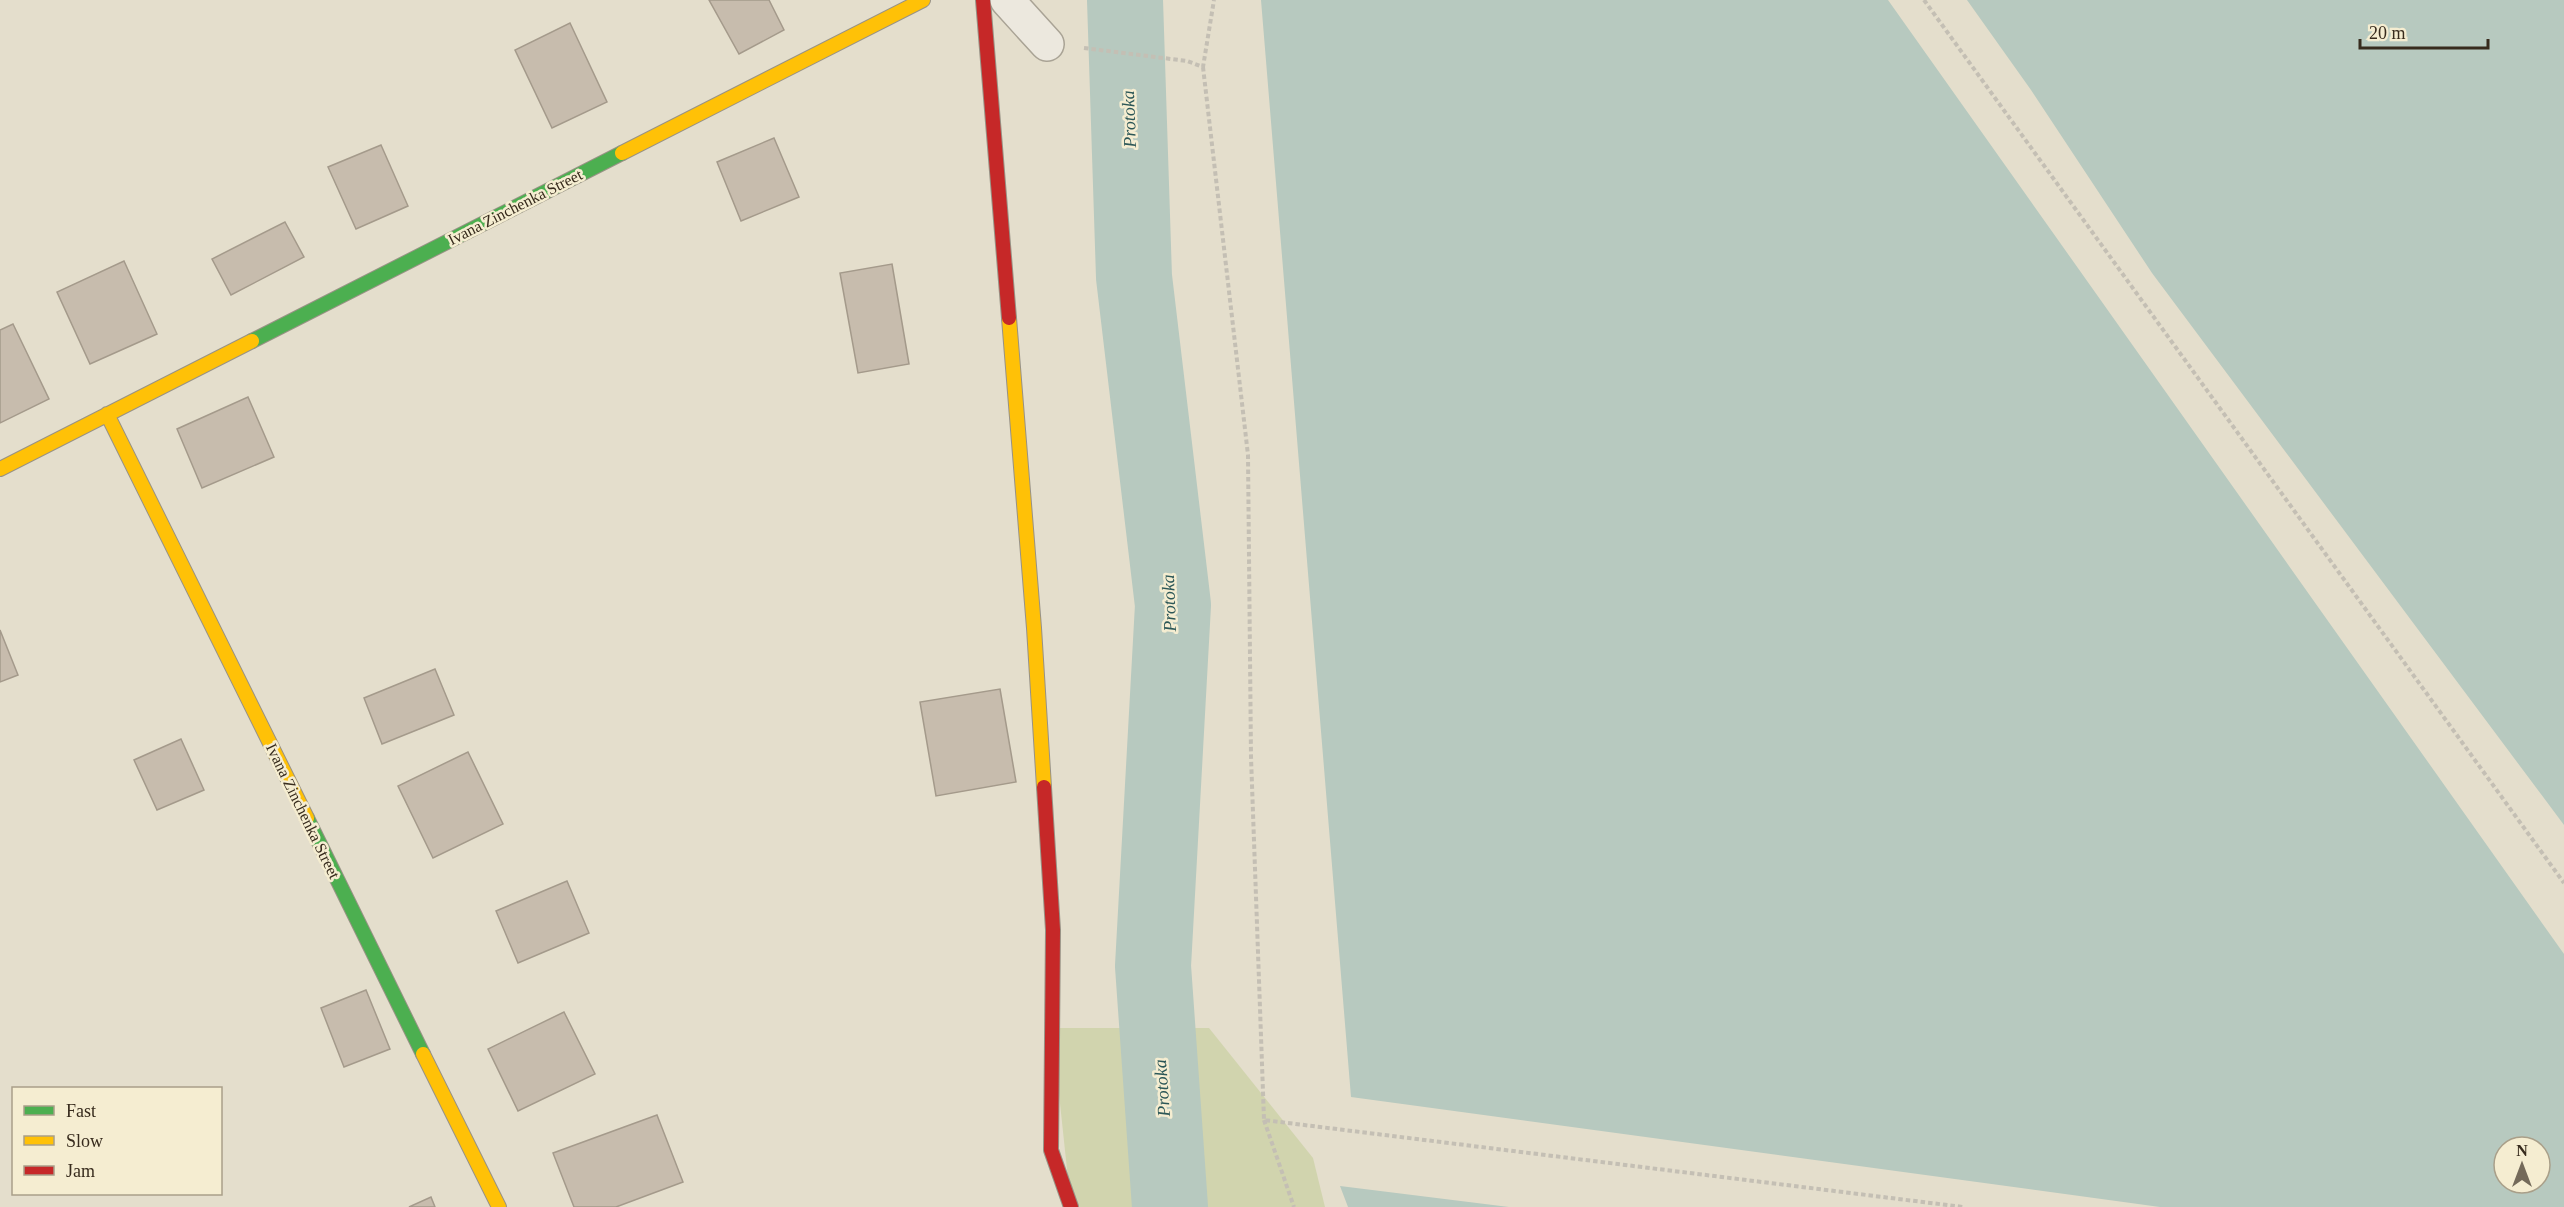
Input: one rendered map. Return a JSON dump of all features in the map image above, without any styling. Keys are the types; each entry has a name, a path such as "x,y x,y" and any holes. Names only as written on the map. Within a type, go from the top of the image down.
{"street":[{"name":"Ivana Zinchenka Street","path":"0,469 923,0"},
{"path":"983,0 1034,628 1053,930 1051,1150 1071,1207"},
{"path":"1007,0 1047,44"},
{"name":"Ivana Zinchenka Street","path":"107,414 499,1207"}],"path":[{"path":"1214,0 1203,67 1248,455 1251,757 1264,1120 1294,1207"},
{"path":"1924,0 2564,883"},
{"path":"1047,44 1186,61 1203,67"},
{"path":"1264,1120 1963,1207"}],"green space":[{"path":"1052,1028 1209,1028 1313,1158 1325,1207 1071,1207"}],"shaded area":[{"path":"1261,0 1888,0 2564,954 2564,1207 2160,1207 1351,1097"},
{"path":"1967,0 2564,0 2564,825 2152,273 2031,90"},
{"path":"1340,1186 1509,1207 1348,1207"}],"building":[{"path":"709,0 769,0 784,30 739,54"},
{"path":"570,23 607,102 552,128 515,50"},
{"path":"774,138 799,197 741,221 717,162"},
{"path":"381,145 408,206 356,229 328,167"},
{"path":"285,222 304,257 231,295 212,259"},
{"path":"124,261 157,334 90,364 57,292"},
{"path":"892,264 909,364 858,373 840,273"},
{"path":"13,324 49,399 0,423 0,330"},
{"path":"248,397 274,457 202,488 177,429"},
{"path":"0,630 18,675 0,682"},
{"path":"435,669 454,715 382,744 364,698"},
{"path":"1000,689 1016,782 936,796 920,702"},
{"path":"181,739 204,790 157,810 134,760"},
{"path":"468,752 503,824 433,858 398,786"},
{"path":"567,881 589,933 518,963 496,911"},
{"path":"366,990 390,1049 344,1067 321,1008"},
{"path":"564,1012 595,1074 518,1111 488,1049"},
{"path":"657,1115 683,1182 616,1207 574,1207 553,1153"},
{"path":"431,1197 435,1207 409,1207"}],"waterway":[{"name":"Protoka","path":"1125,0 1134,277 1173,605 1153,966 1170,1207"}],"traffic: fast":[{"path":"252,341 622,153"},
{"path":"307,818 423,1054"}],"traffic: slow":[{"path":"622,153 923,0"},
{"path":"1009,318 1034,628 1044,787"},
{"path":"0,469 252,341"},
{"path":"107,414 307,818"},
{"path":"423,1054 499,1207"}],"traffic: jam":[{"path":"983,0 1009,318"},
{"path":"1044,787 1053,930 1051,1150 1071,1207"}]}
